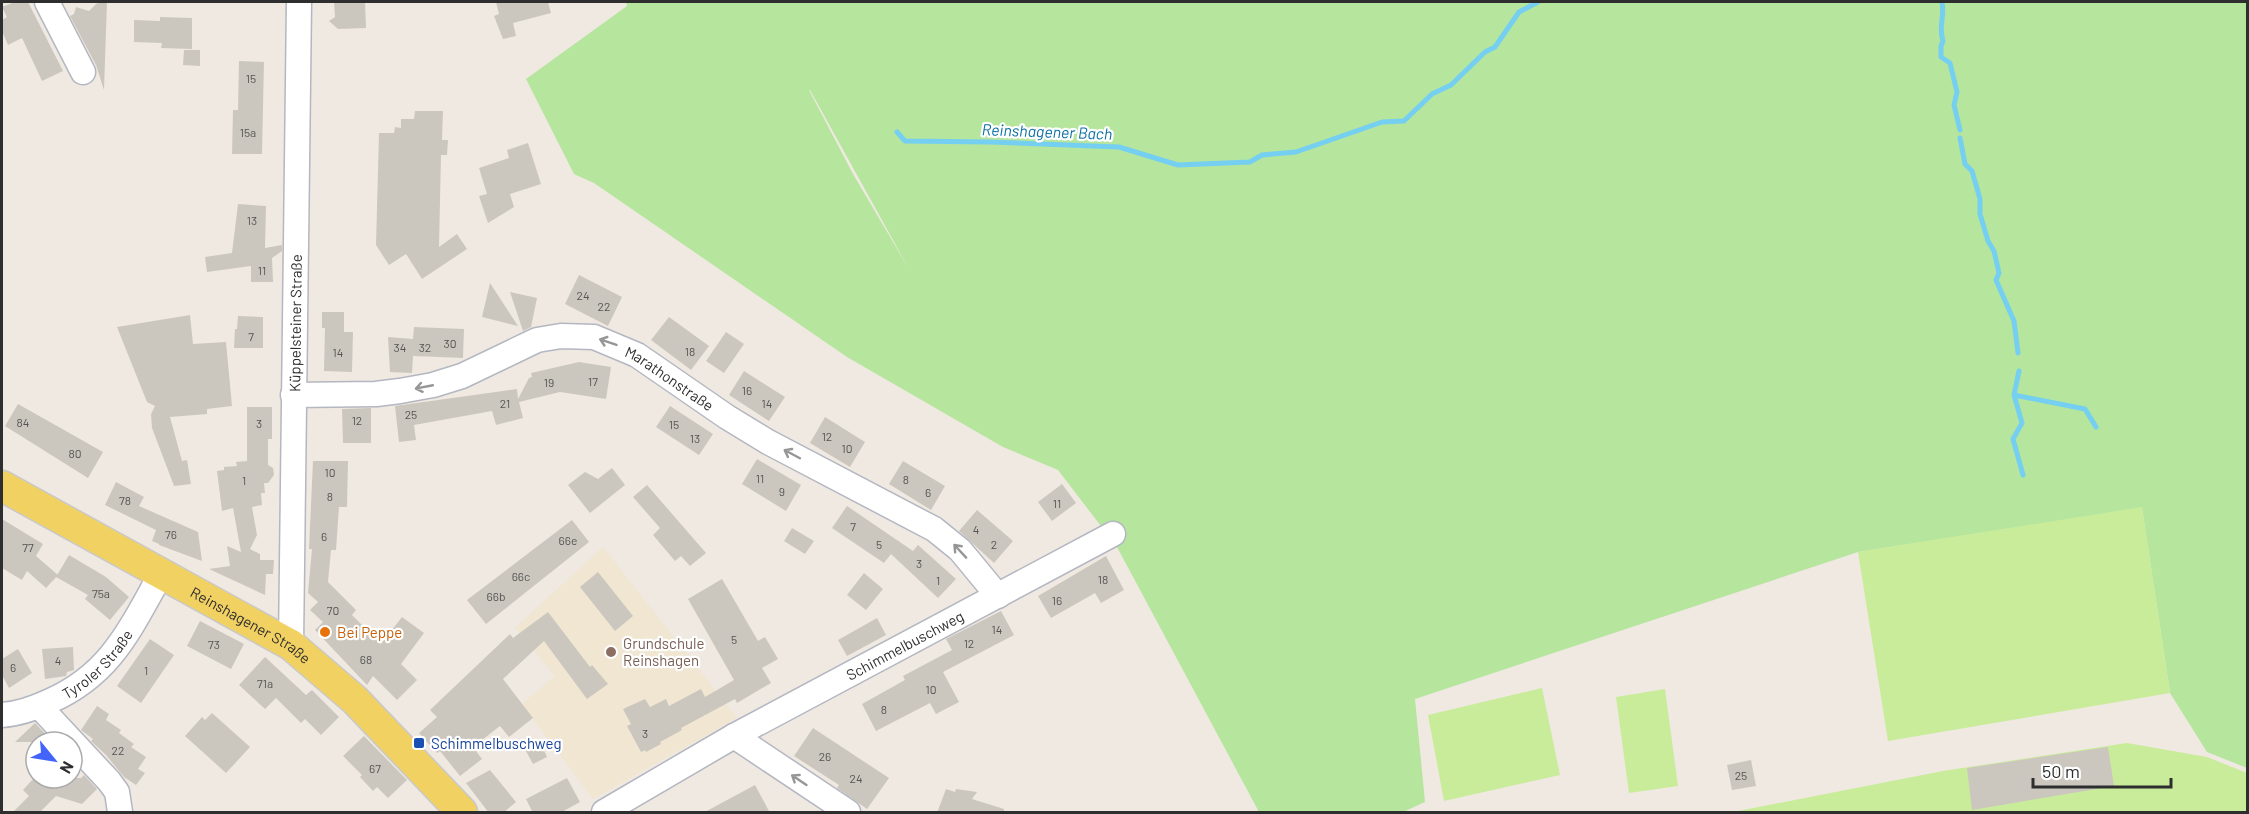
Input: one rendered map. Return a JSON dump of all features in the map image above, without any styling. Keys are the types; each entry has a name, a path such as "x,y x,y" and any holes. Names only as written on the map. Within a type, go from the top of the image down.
{"main road":[{"name":"Reinshagener Straße","path":"2,486 161,574 215,601 291,645 355,700 462,813"}],"street":[{"path":"47,2 83,72"},
{"name":"Küppelsteiner Straße","path":"291,645 299,2"},
{"name":"Marathonstraße","path":"293,394 376,394 411,389 462,376 537,340 561,336 594,337 637,354 696,396 768,442 934,529 960,550 998,596"},
{"name":"Schimmelbuschweg","path":"604,813 734,736 1113,534"},
{"name":"Tyroler Straße","path":"2,715 39,706 81,684 101,669 126,636 161,574"},
{"path":"39,706 109,781 117,792 120,813"},
{"path":"734,736 848,813"}],"shaded area":[{"name":"Grundschule Reinshagen","path":"603,547 737,718 593,799 522,704 555,676 515,628"}],"green space":[{"path":"626,2 2247,2 2247,768 2207,752 2170,693 2142,508 1858,552 1415,699 1425,802 1403,812 1259,812 1117,547 1058,470 1003,447 847,357 594,183 574,174 526,79 627,6","holes":["810,90 909,269 853,174"]},
{"path":"2142,507 2170,693 1888,741 1858,552"},
{"path":"1542,688 1560,775 1444,801 1428,715"},
{"path":"1665,689 1678,786 1629,793 1616,697"},
{"path":"2127,743 2207,757 2247,773 2247,812 1733,812 1943,771"}],"building":[{"path":"15,2 28,2 63,71 42,81 22,38 8,45 2,31 2,20 7,17 2,7"},
{"path":"101,2 107,2 104,90 96,65 70,16 74,14 76,7 89,11"},
{"path":"334,2 365,2 366,28 338,29 329,21 335,17"},
{"path":"496,2 548,2 551,13 513,23 516,36 503,39 494,16 499,14"},
{"path":"160,17 192,18 192,49 161,48 162,43 134,42 134,20 160,21"},
{"path":"184,50 200,50 200,66 183,65"},
{"path":"239,61 264,62 262,154 232,154 233,110 238,110"},
{"path":"415,111 443,111 442,140 448,140 447,155 441,155 439,247 457,234 467,249 422,279 406,254 389,265 376,245 379,133 394,133 395,127 401,128 401,119 414,119"},
{"path":"528,143 541,184 510,194 514,207 488,223 479,196 487,194 479,168 509,158 507,150"},
{"path":"238,204 266,206 265,248 282,245 282,251 272,258 273,282 251,282 251,266 207,272 205,257 232,253"},
{"path":"579,275 622,297 608,326 565,304"},
{"path":"490,283 518,326 482,317"},
{"path":"510,292 537,298 531,327 523,331"},
{"path":"322,312 344,312 344,332 353,332 352,372 324,371 325,328 322,328"},
{"path":"190,315 193,344 226,342 232,406 207,409 207,414 170,417 182,461 187,460 191,484 174,486 152,428 151,414 155,406 147,402 117,327"},
{"path":"238,316 263,317 263,348 234,348"},
{"path":"669,317 709,346 691,370 651,340"},
{"path":"414,327 464,329 463,358 413,356 412,373 390,372 388,337 413,339"},
{"path":"726,332 744,344 724,373 706,361"},
{"path":"579,362 611,367 606,399 560,392 519,402 523,418 496,425 492,411 414,425 416,440 399,442 395,406 517,389 518,399 529,378 532,377 531,373"},
{"path":"744,371 785,397 769,421 729,395"},
{"path":"18,404 103,452 88,478 5,426"},
{"path":"670,406 713,434 699,455 656,427"},
{"path":"247,407 272,407 272,439 268,439 268,465 273,468 274,475 268,483 264,483 265,493 261,493 262,505 252,507 257,535 250,549 260,554 260,560 274,560 273,574 266,574 265,595 209,569 230,566 227,546 241,552 233,508 222,511 217,471 224,470 224,467 237,466 236,462 247,461"},
{"path":"371,408 371,443 343,443 342,409"},
{"path":"825,417 865,442 850,467 810,443"},
{"path":"757,459 801,485 786,511 742,484"},
{"path":"313,461 348,461 347,507 339,507 336,550 331,550 328,582 356,610 352,615 381,644 402,617 424,633 401,664 417,680 397,700 373,676 367,685 315,630 323,622 310,610 318,602 308,593 312,549 309,549"},
{"path":"903,461 945,486 931,510 889,484"},
{"path":"612,468 625,485 590,513 568,485 585,472 598,479"},
{"path":"116,482 144,497 139,506 198,532 202,561 152,541 156,530 105,505"},
{"path":"1062,484 1076,503 1052,521 1038,502"},
{"path":"647,485 706,553 690,566 681,556 675,561 653,535 660,528 633,497"},
{"path":"847,506 913,551 918,545 956,579 938,598 891,554 884,563 832,528"},
{"path":"977,510 1013,541 994,563 959,531"},
{"path":"2,519 43,544 36,556 58,575 46,588 27,571 22,580 2,568"},
{"path":"572,520 589,542 486,624 467,600"},
{"path":"792,528 814,541 805,554 784,541"},
{"path":"69,555 106,577 129,597 110,620 85,599 88,595 56,577"},
{"path":"1106,556 1124,590 1101,603 1095,593 1051,618 1038,596"},
{"path":"598,572 633,616 615,631 580,587"},
{"path":"864,573 883,589 866,610 847,595"},
{"path":"722,579 758,641 765,637 778,659 762,668 771,683 737,703 735,699 681,728 682,730 660,742 661,744 646,752 645,750 641,752 627,726 631,724 623,709 645,699 650,707 666,699 669,706 701,689 705,697 734,680 688,599"},
{"path":"1001,611 1014,635 943,672 959,702 936,714 930,703 876,731 862,704 905,680 903,676 952,650 946,639"},
{"path":"548,612 590,667 592,665 608,684 587,699 544,641 503,679 533,718 509,737 500,726 473,747 482,759 460,776 440,751 437,753 419,733 437,717 430,710 510,634 513,638"},
{"path":"877,618 886,635 847,656 838,640"},
{"path":"200,621 244,644 231,669 187,646"},
{"path":"150,639 174,655 141,703 117,686"},
{"path":"73,647 74,670 67,672 66,676 45,679 42,649"},
{"path":"18,649 32,673 9,688 2,675 2,659"},
{"path":"265,657 306,695 312,690 339,717 321,735 305,719 301,723 276,698 265,709 239,685"},
{"path":"97,706 109,714 106,720 121,730 119,733 134,744 131,747 146,757 138,769 145,773 136,785 124,777 91,741 93,739 81,730"},
{"path":"212,713 250,747 226,773 185,736 202,717 205,720"},
{"path":"35,723 42,730 28,730"},
{"path":"813,728 889,778 867,809 837,788 839,785 794,756"},
{"path":"24,733 24,742 15,742"},
{"path":"364,736 407,780 388,798 377,787 373,791 360,777 362,775 343,756"},
{"path":"541,744 547,757 533,764 526,751"},
{"path":"2108,747 2114,786 1972,810 1967,768"},
{"path":"1751,760 1756,786 1732,790 1727,765"},
{"path":"490,770 516,802 503,813 489,813 466,783"},
{"path":"84,775 97,789 82,804 56,796 39,813 12,813 29,796 23,790 84,790"},
{"path":"567,778 580,802 560,813 533,813 526,799"},
{"path":"755,785 770,813 703,813"},
{"path":"946,789 955,792 956,789 977,792 972,799 1004,809 1004,813 937,813"}],"waterway":[{"name":"Reinshagener Bach","path":"897,132 905,141 1119,147 1178,165 1250,162 1262,155 1296,152 1382,122 1404,121 1432,94 1451,85 1485,52 1495,47 1519,12 1538,2"},
{"path":"1942,2 1941,57 1950,63 1957,92 1954,105 1960,130"},
{"path":"1960,138 1965,164 1972,171 1980,199 1980,214 1988,241 1994,251 1999,273 1996,280 2014,321 2018,353"},
{"path":"2019,371 2014,395 2022,423 2013,439 2023,475"},
{"path":"2014,395 2085,409 2096,427"}],"place":[{"name":"Bei Peppe","path":"325,632"},
{"name":"Grundschule Reinshagen","path":"611,652"},
{"name":"Schimmelbuschweg","path":"419,743"}]}
